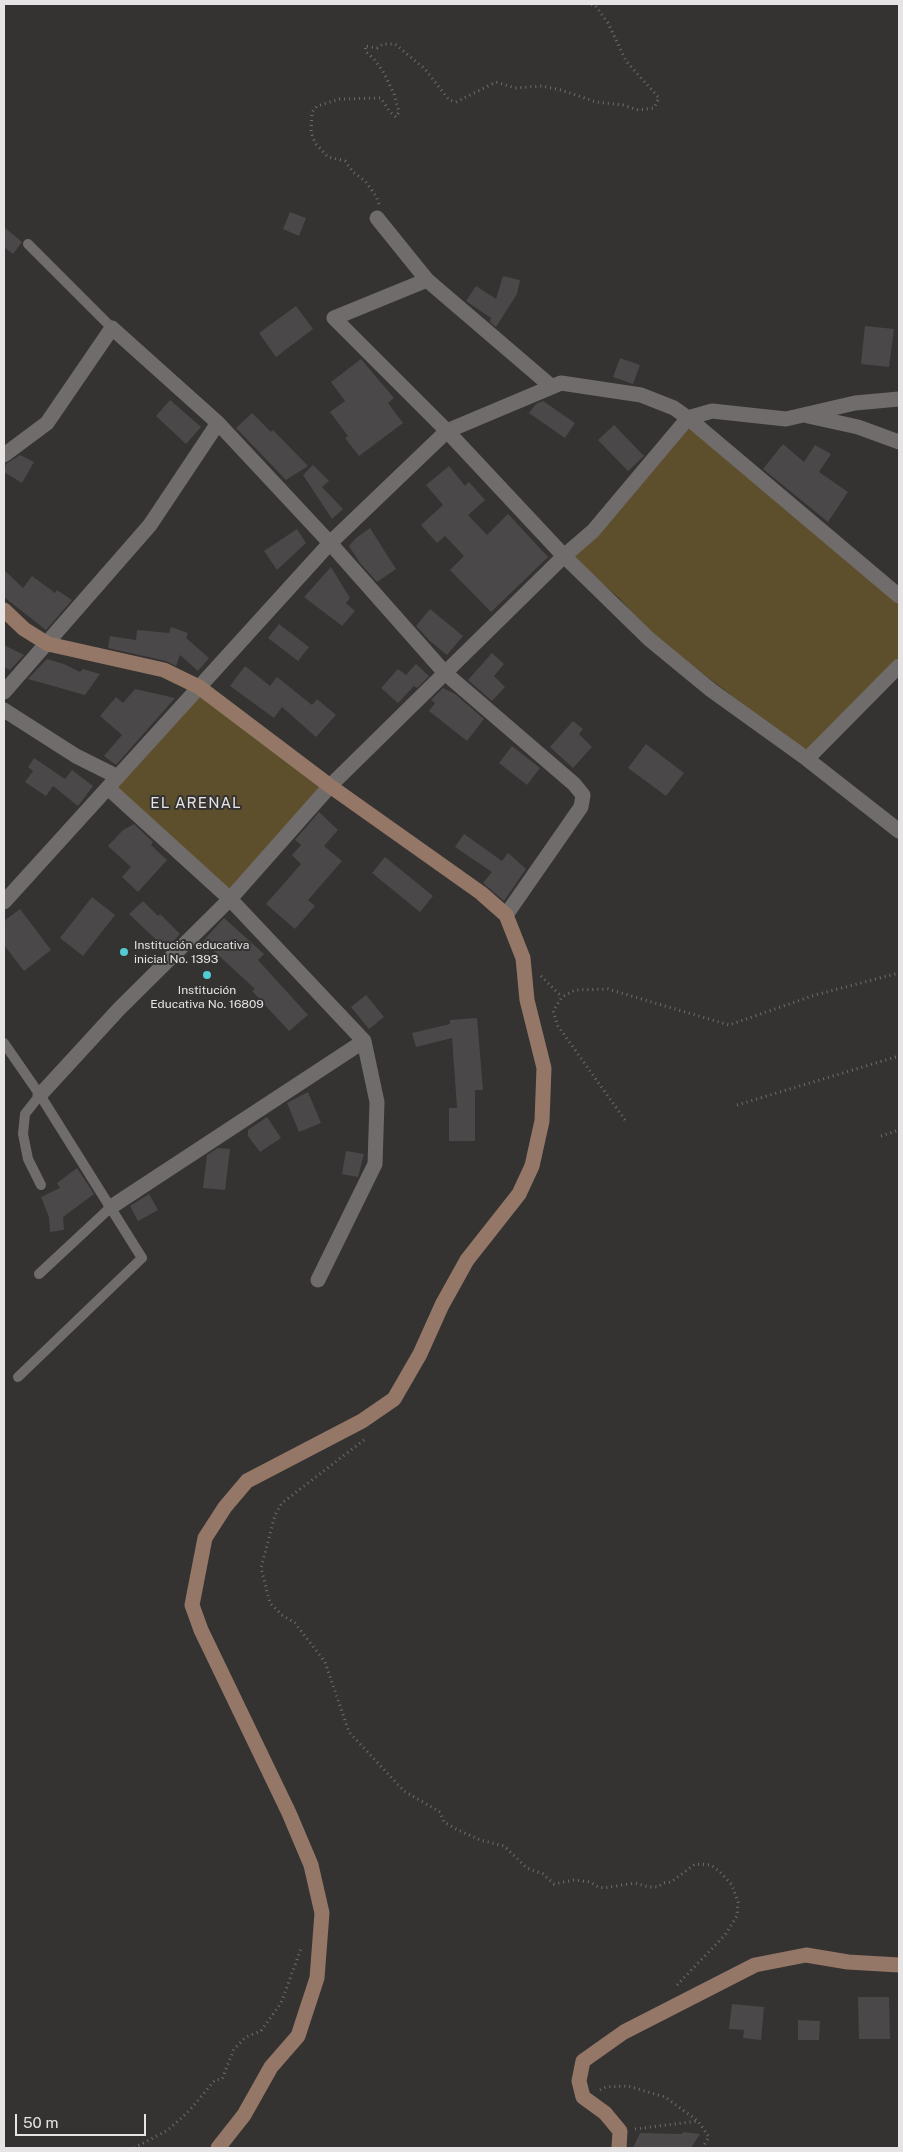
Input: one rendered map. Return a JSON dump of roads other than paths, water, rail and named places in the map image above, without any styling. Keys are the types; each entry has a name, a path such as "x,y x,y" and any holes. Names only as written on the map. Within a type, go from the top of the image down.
{"street":[{"path":"377,218 427,280 552,387"},
{"path":"427,280 334,318 447,431 564,556 649,639 711,690 807,759 899,831"},
{"path":"4,455 47,423 112,328 218,424 330,543 445,673 574,784 583,795 580,807 506,915"},
{"path":"4,902 330,543 447,431 552,387 561,384 641,395 674,408 899,596"},
{"path":"40,1095 119,1009 230,899 330,786 564,556 593,531 688,418 712,411 786,419 855,403 899,399"},
{"path":"804,415 858,428 899,442"},
{"path":"4,692 48,644 150,525 218,424"},
{"path":"4,610 24,629 48,644 164,670 199,687 330,786 481,893 506,915 524,958 527,1000 544,1068 542,1121 532,1166 526,1180 519,1194 467,1260 442,1305 420,1354 394,1399 362,1421 247,1482 225,1507 205,1538 192,1604 200,1630 289,1813 311,1865 322,1913 317,1978 298,2036 271,2067 244,2115 218,2148"},
{"path":"807,759 899,666"},
{"path":"4,710 113,782 230,899 364,1041 377,1102 375,1164 318,1280"},
{"path":"111,1207 364,1041"},
{"path":"619,2148 620,2131 605,2113 583,2097 579,2082 584,2061 624,2032 755,1965 806,1955 848,1962 899,1965"}],"lane":[{"path":"28,244 112,328"},
{"path":"4,1043 40,1095 142,1258 18,1377"},
{"path":"40,1095 25,1114 23,1134 28,1159 41,1185"},
{"path":"39,1274 111,1207"}],"place":[{"name":"Institución educativa inicial No. 1393","path":"124,952"},
{"name":"Institución Educativa No. 16809","path":"207,975"}],"district":[{"name":"EL ARENAL","path":"196,803"}]}
